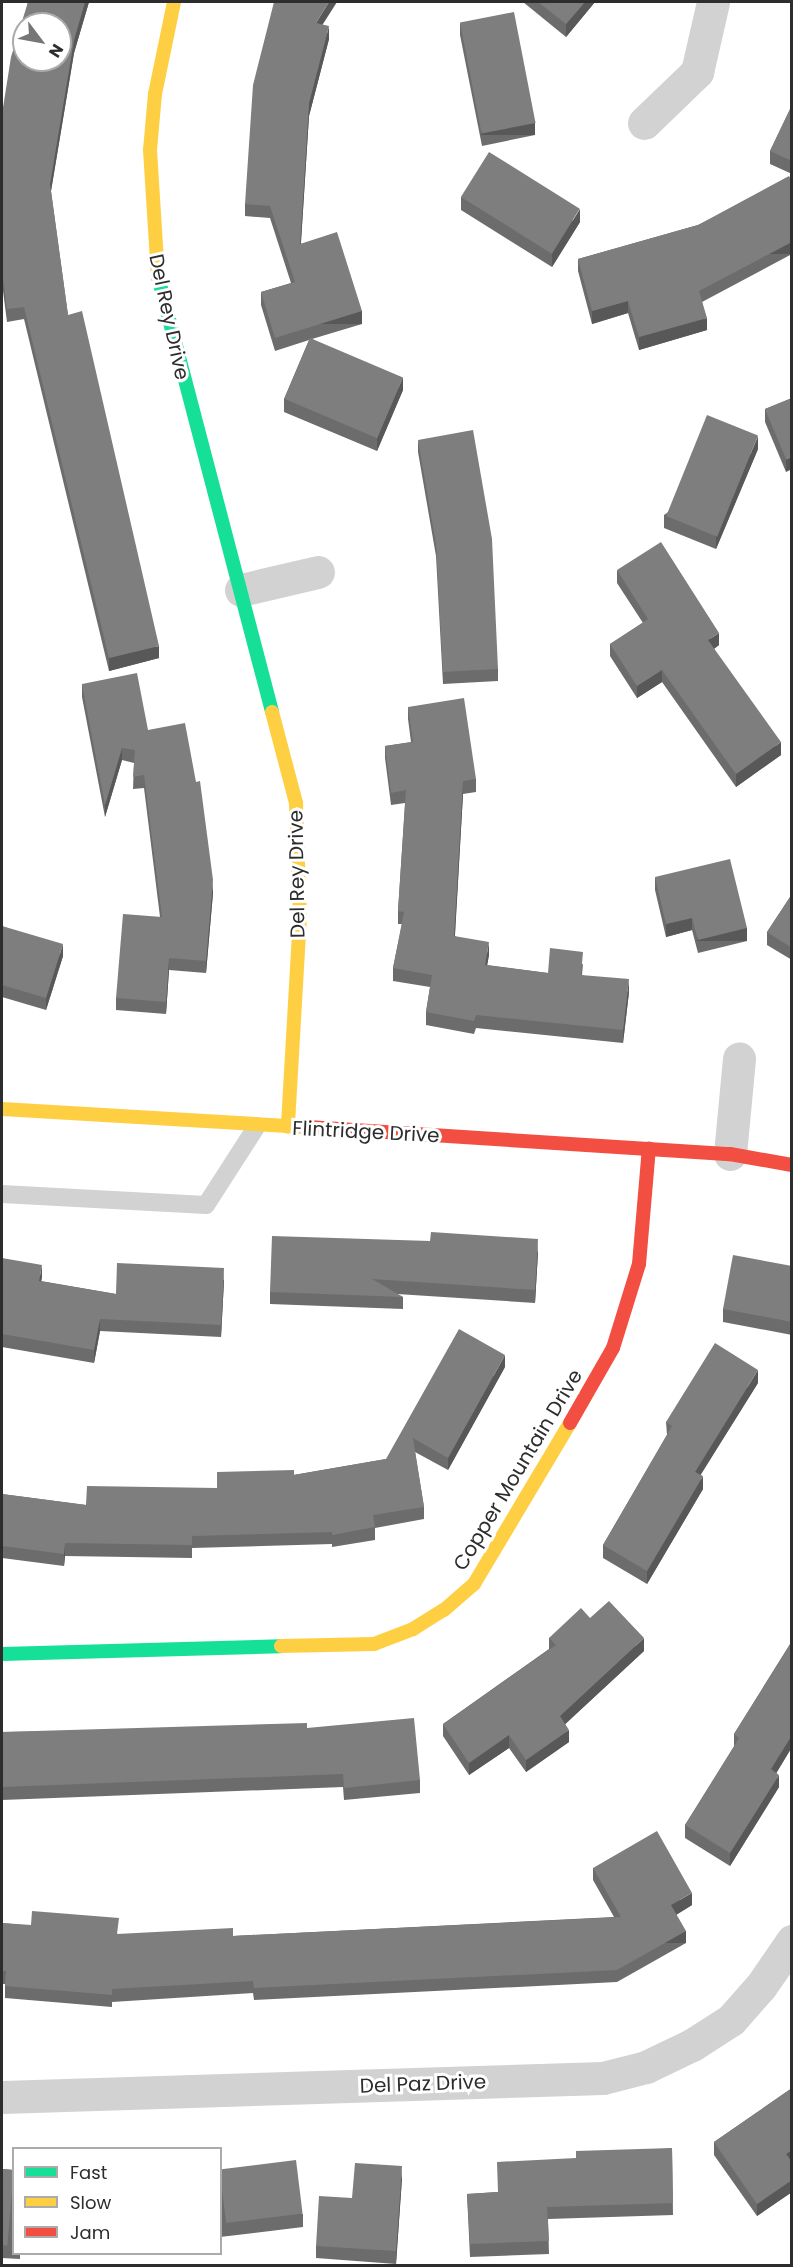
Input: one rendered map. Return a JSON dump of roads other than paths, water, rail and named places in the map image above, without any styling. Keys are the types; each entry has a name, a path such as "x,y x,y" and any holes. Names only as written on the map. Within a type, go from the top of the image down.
{"street":[{"name":"Del Rey Drive","path":"174,2 154,94 150,150 155,266 171,339 241,590 296,803 300,916 288,1127"},
{"path":"644,123 697,72 713,2"},
{"path":"241,590 318,572"},
{"path":"730,1154 739,1058"},
{"name":"Flintridge Drive","path":"2,1110 649,1148 730,1154 792,1165"},
{"name":"Copper Mountain Drive","path":"2,1654 374,1644 413,1629 444,1610 474,1584 498,1548 613,1348 639,1264 649,1148"},
{"name":"Del Paz Drive","path":"2,2097 603,2078 646,2067 692,2045 731,2020 761,1986 792,1941"}],"lane":[{"path":"2,1194 206,1205 257,1126"}]}
